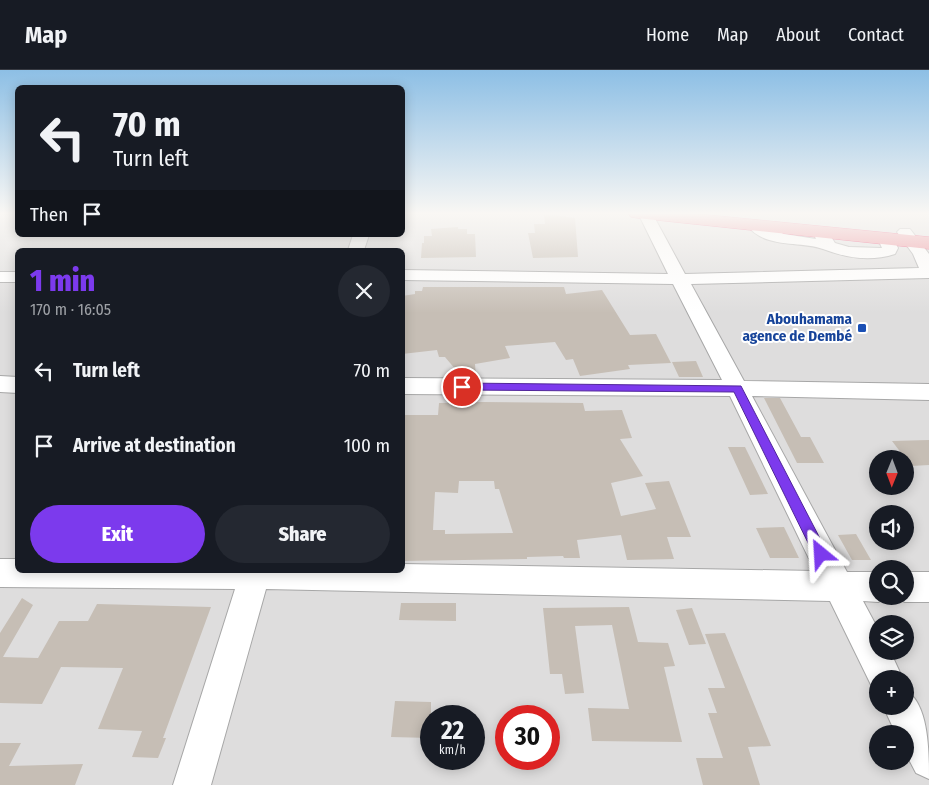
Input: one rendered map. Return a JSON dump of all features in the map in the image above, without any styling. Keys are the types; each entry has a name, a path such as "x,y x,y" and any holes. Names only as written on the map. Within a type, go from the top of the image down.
{"street":[{"path":"661,246 680,279 737,388 881,670"},
{"path":"405,275 680,279 929,272 918,246"},
{"path":"0,277 15,277"},
{"path":"0,384 15,384"},
{"path":"405,386 737,388 929,392"},
{"path":"0,573 255,573 869,587"},
{"path":"192,785 255,573"},
{"path":"914,587 929,587"},
{"path":"906,715 929,760"}],"shaded area":[{"path":"0,246 929,246 929,785 0,785"}],"building":[{"path":"422,246 476,246 476,257 421,258"},
{"path":"531,246 577,246 578,257 533,258"},
{"path":"423,287 564,287 566,294 602,290 630,335 656,334 671,363 628,365 630,369 580,376 573,359 566,360 555,342 505,346 510,358 475,364 476,377 461,376 445,357 439,357 437,350 405,354 405,296 415,294 415,291 422,291"},
{"path":"696,361 703,377 679,377 672,362"},
{"path":"764,398 780,398 801,437 810,437 824,463 797,463"},
{"path":"439,403 583,403 585,411 622,410 632,438 620,439 643,476 611,483 621,516 656,509 645,483 669,481 691,537 667,537 674,559 627,560 621,535 577,540 580,558 564,558 563,556 527,557 527,559 405,561 405,415 438,415","holes":["459,481 494,481 495,489 499,489 513,533 445,534 445,530 433,530 435,492 458,493"]},
{"path":"929,440 929,465 914,466 914,450 899,450 892,441"},
{"path":"728,447 745,447 768,494 750,495"},
{"path":"784,527 799,558 770,558 756,528"},
{"path":"856,534 871,560 852,560 838,535"},
{"path":"22,598 33,605 3,657 38,658 59,621 88,621 97,604 211,607 163,738 166,738 158,758 132,757 142,731 98,729 123,668 61,667 42,704 0,703 0,633"},
{"path":"401,603 456,603 456,621 399,620"},
{"path":"629,607 638,642 668,643 675,666 664,667 682,742 592,741 588,708 629,709 612,625 575,626 584,693 565,694 562,674 550,674 543,608"},
{"path":"692,608 706,644 689,645 676,610"},
{"path":"725,633 771,746 748,747 760,785 703,785 696,758 723,758 708,713 717,713 708,688 725,688 705,634"},
{"path":"395,701 431,702 431,705 420,705 420,738 391,737"},
{"path":"0,743 21,743 9,766 83,764 75,785 0,785"}],"place":[{"name":"Abouhamama agence de Dembé","path":"862,328"}],"route":[{"path":"462,387 737,388 821,554"}]}
